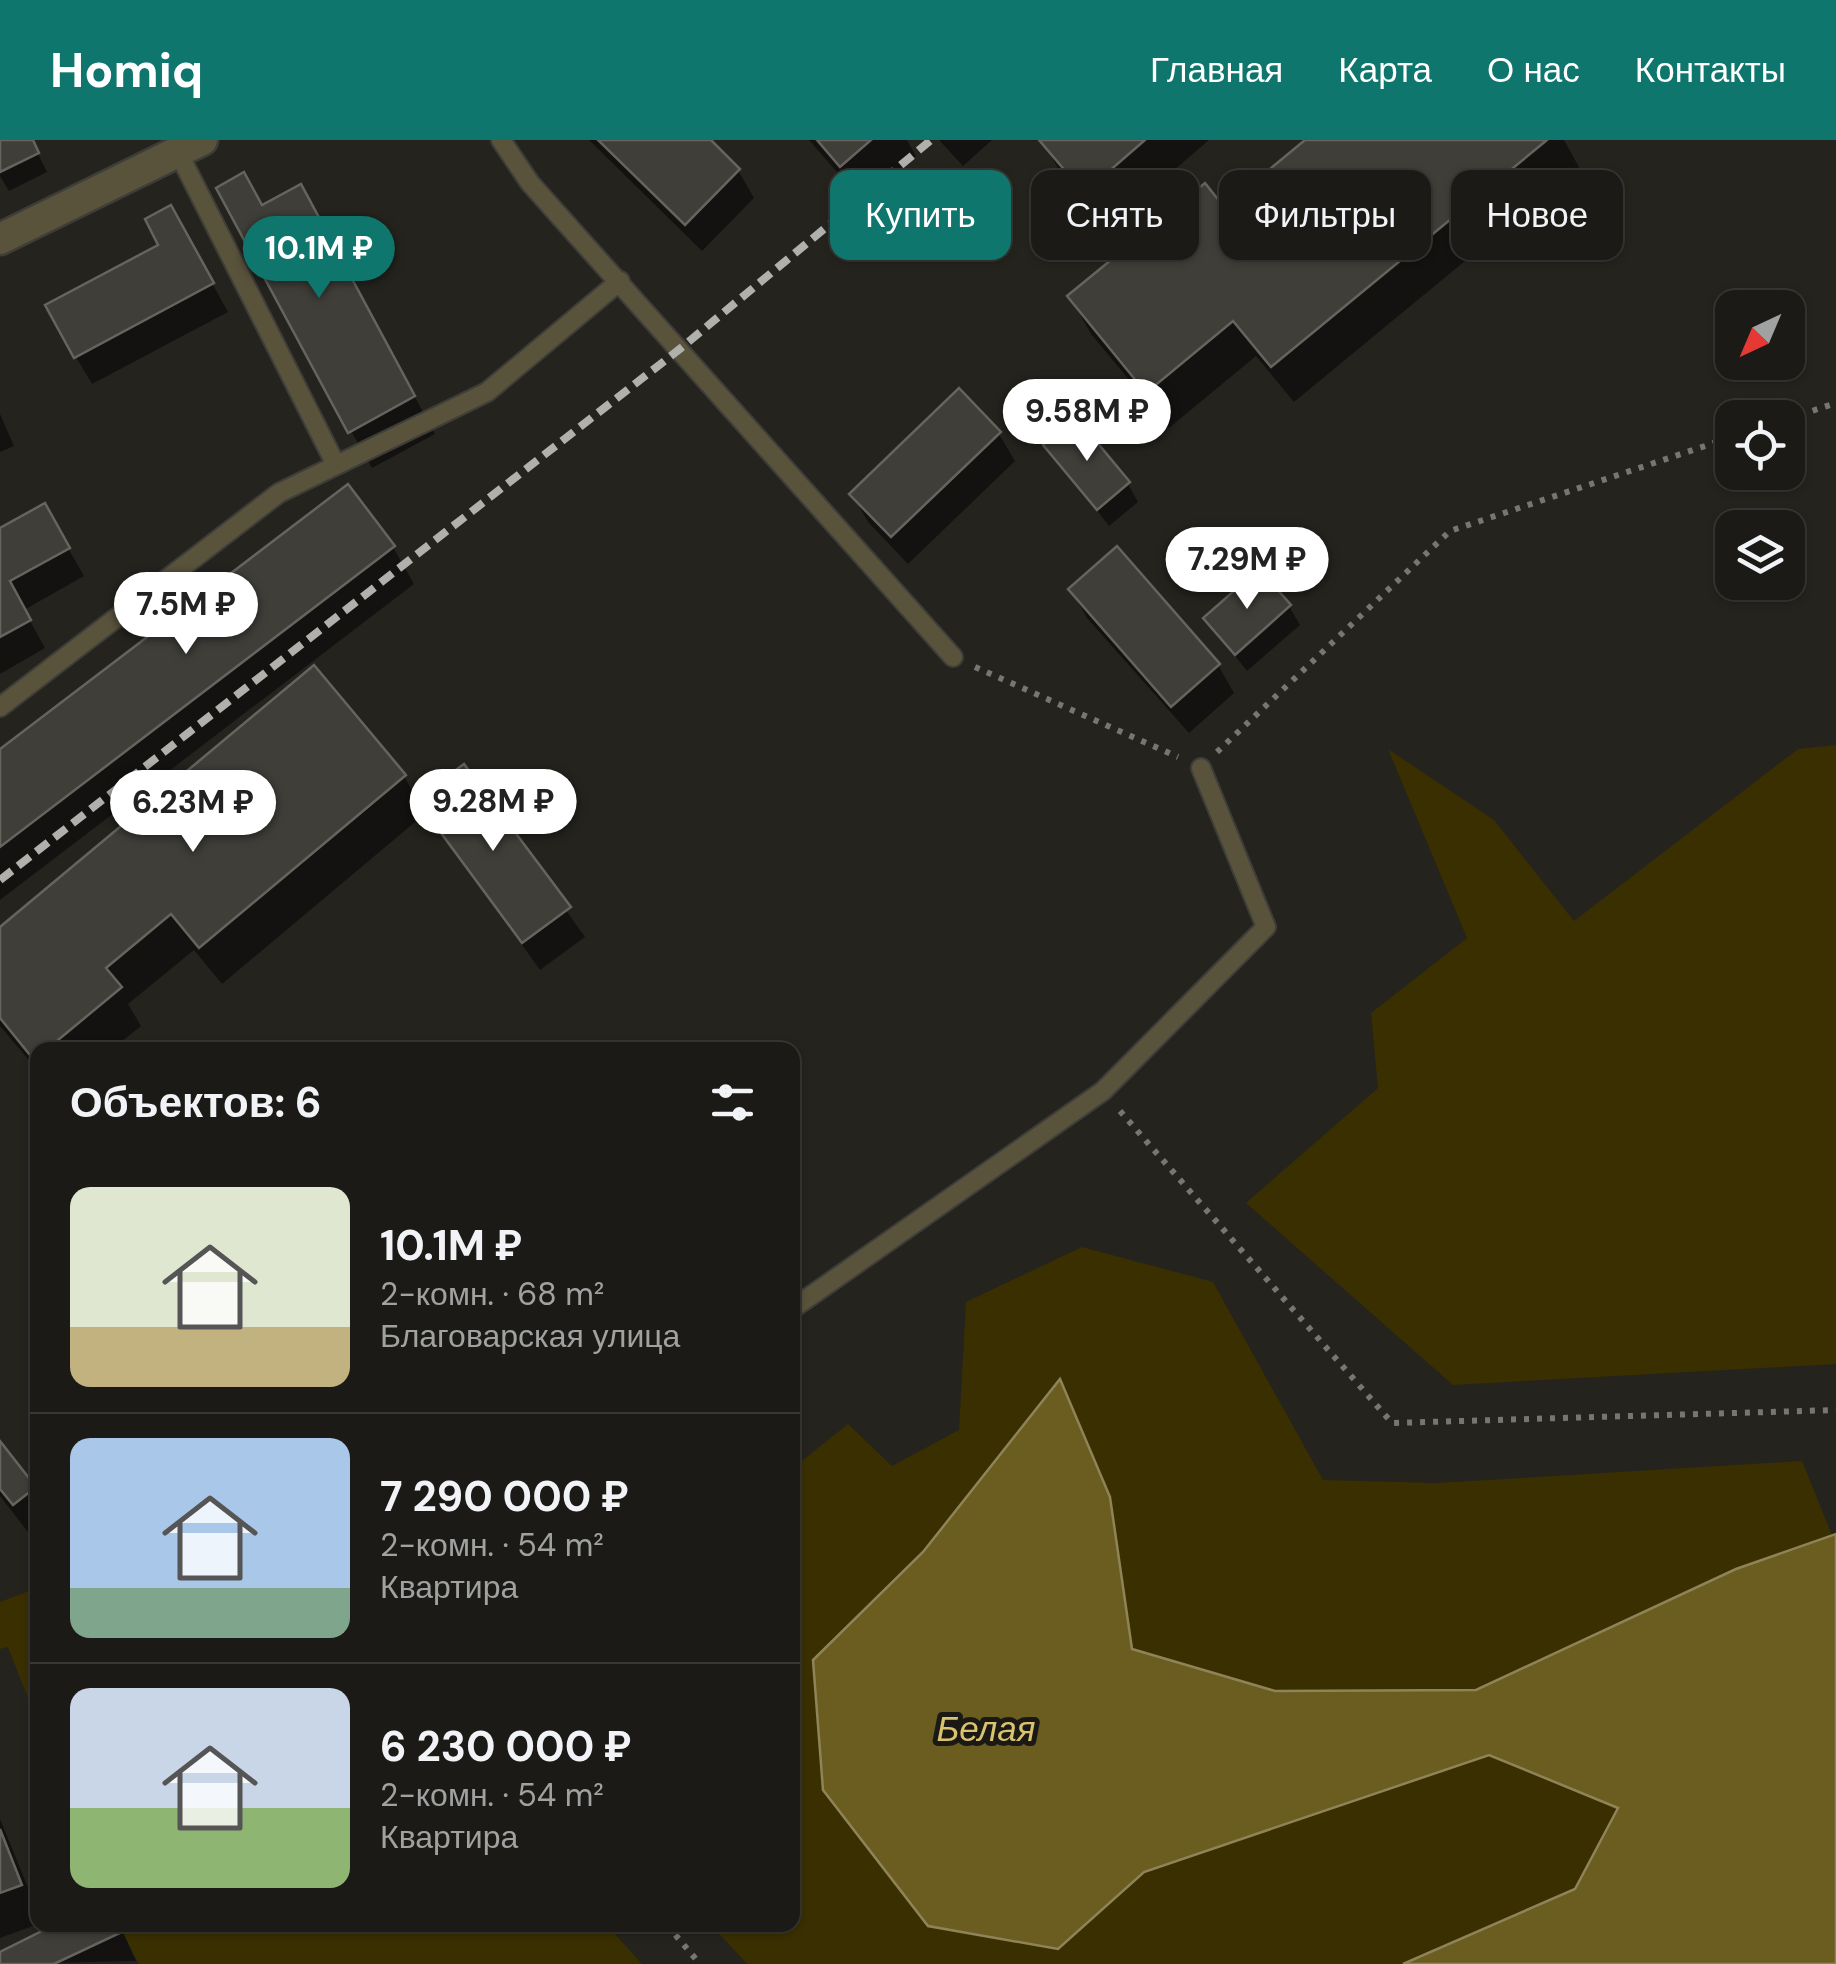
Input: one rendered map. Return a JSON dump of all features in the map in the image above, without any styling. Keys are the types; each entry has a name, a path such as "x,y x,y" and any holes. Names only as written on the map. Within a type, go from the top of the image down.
{"street":[{"path":"0,239 190,146"}],"lane":[{"path":"501,140 530,183 953,657"},
{"path":"190,146 336,466"},
{"path":"0,707 279,493 487,392 620,281"},
{"path":"800,1303 1103,1091 1266,927 1201,768"}],"path":[{"path":"1805,413 1836,403"},
{"path":"953,657 1201,768 1450,531 1715,443"},
{"path":"1103,1091 1392,1423 1836,1410"},
{"path":"673,1932 700,1964"}],"shaded area":[{"path":"1836,745 1836,1364 1453,1385 1246,1203 1378,1088 1371,1013 1467,938 1388,749 1494,820 1574,921 1798,749"},
{"path":"1082,1247 1213,1282 1323,1480 1437,1483 1802,1461 1832,1535 1736,1569 1476,1690 1275,1691 1132,1649 1110,1497 923,1552 813,1660 1058,1949 1144,1872 1489,1755 1618,1807 1575,1889 1403,1964 747,1964 717,1932 800,1932 800,1462 848,1424 892,1466 959,1430 966,1302"},
{"path":"30,1591 30,1703 8,1647 0,1649 0,1602"},
{"path":"122,1932 613,1932 642,1964 139,1964"}],"water":[{"name":"Белая","path":"1060,1379 1110,1497 1132,1649 1275,1691 1476,1690 1736,1569 1836,1534 1836,1964 1403,1964 1575,1889 1618,1808 1489,1755 1144,1872 1058,1949 928,1926 823,1790 813,1660 923,1552"}],"building":[{"path":"0,140 33,140 39,153 0,172"},
{"path":"598,140 711,140 740,169 685,225"},
{"path":"817,140 871,140 840,167"},
{"path":"1039,140 1145,140 1110,170 1064,170"},
{"path":"1305,140 1547,140 1511,170 1451,170 1451,219 1431,235 1431,170 1269,170"},
{"path":"244,172 262,205 301,184 415,396 348,433 216,188"},
{"path":"1205,183 1219,201 1219,260 1401,260 1271,367 1233,321 1146,393 1067,296 1111,260 1199,260 1199,188"},
{"path":"171,205 214,283 74,358 45,305 158,245 145,219"},
{"path":"959,388 1001,432 891,537 849,494"},
{"path":"1076,417 1130,482 1097,510 1043,445"},
{"path":"348,484 395,546 0,847 0,749"},
{"path":"45,503 70,548 10,581 31,620 0,637 0,528"},
{"path":"1117,546 1220,664 1171,707 1068,589"},
{"path":"1259,569 1291,605 1235,655 1203,618"},
{"path":"314,665 406,775 199,948 171,914 106,968 122,987 56,1042 30,1042 30,1055 0,1018 0,927"},
{"path":"464,764 571,907 522,943 416,799"},
{"path":"0,1441 30,1479 30,1492 13,1505 0,1489"},
{"path":"0,1829 22,1885 0,1893"},
{"path":"40,1932 122,1932 54,1964 0,1964 0,1952"}],"railway":[{"path":"0,880 681,348 931,140"}]}
